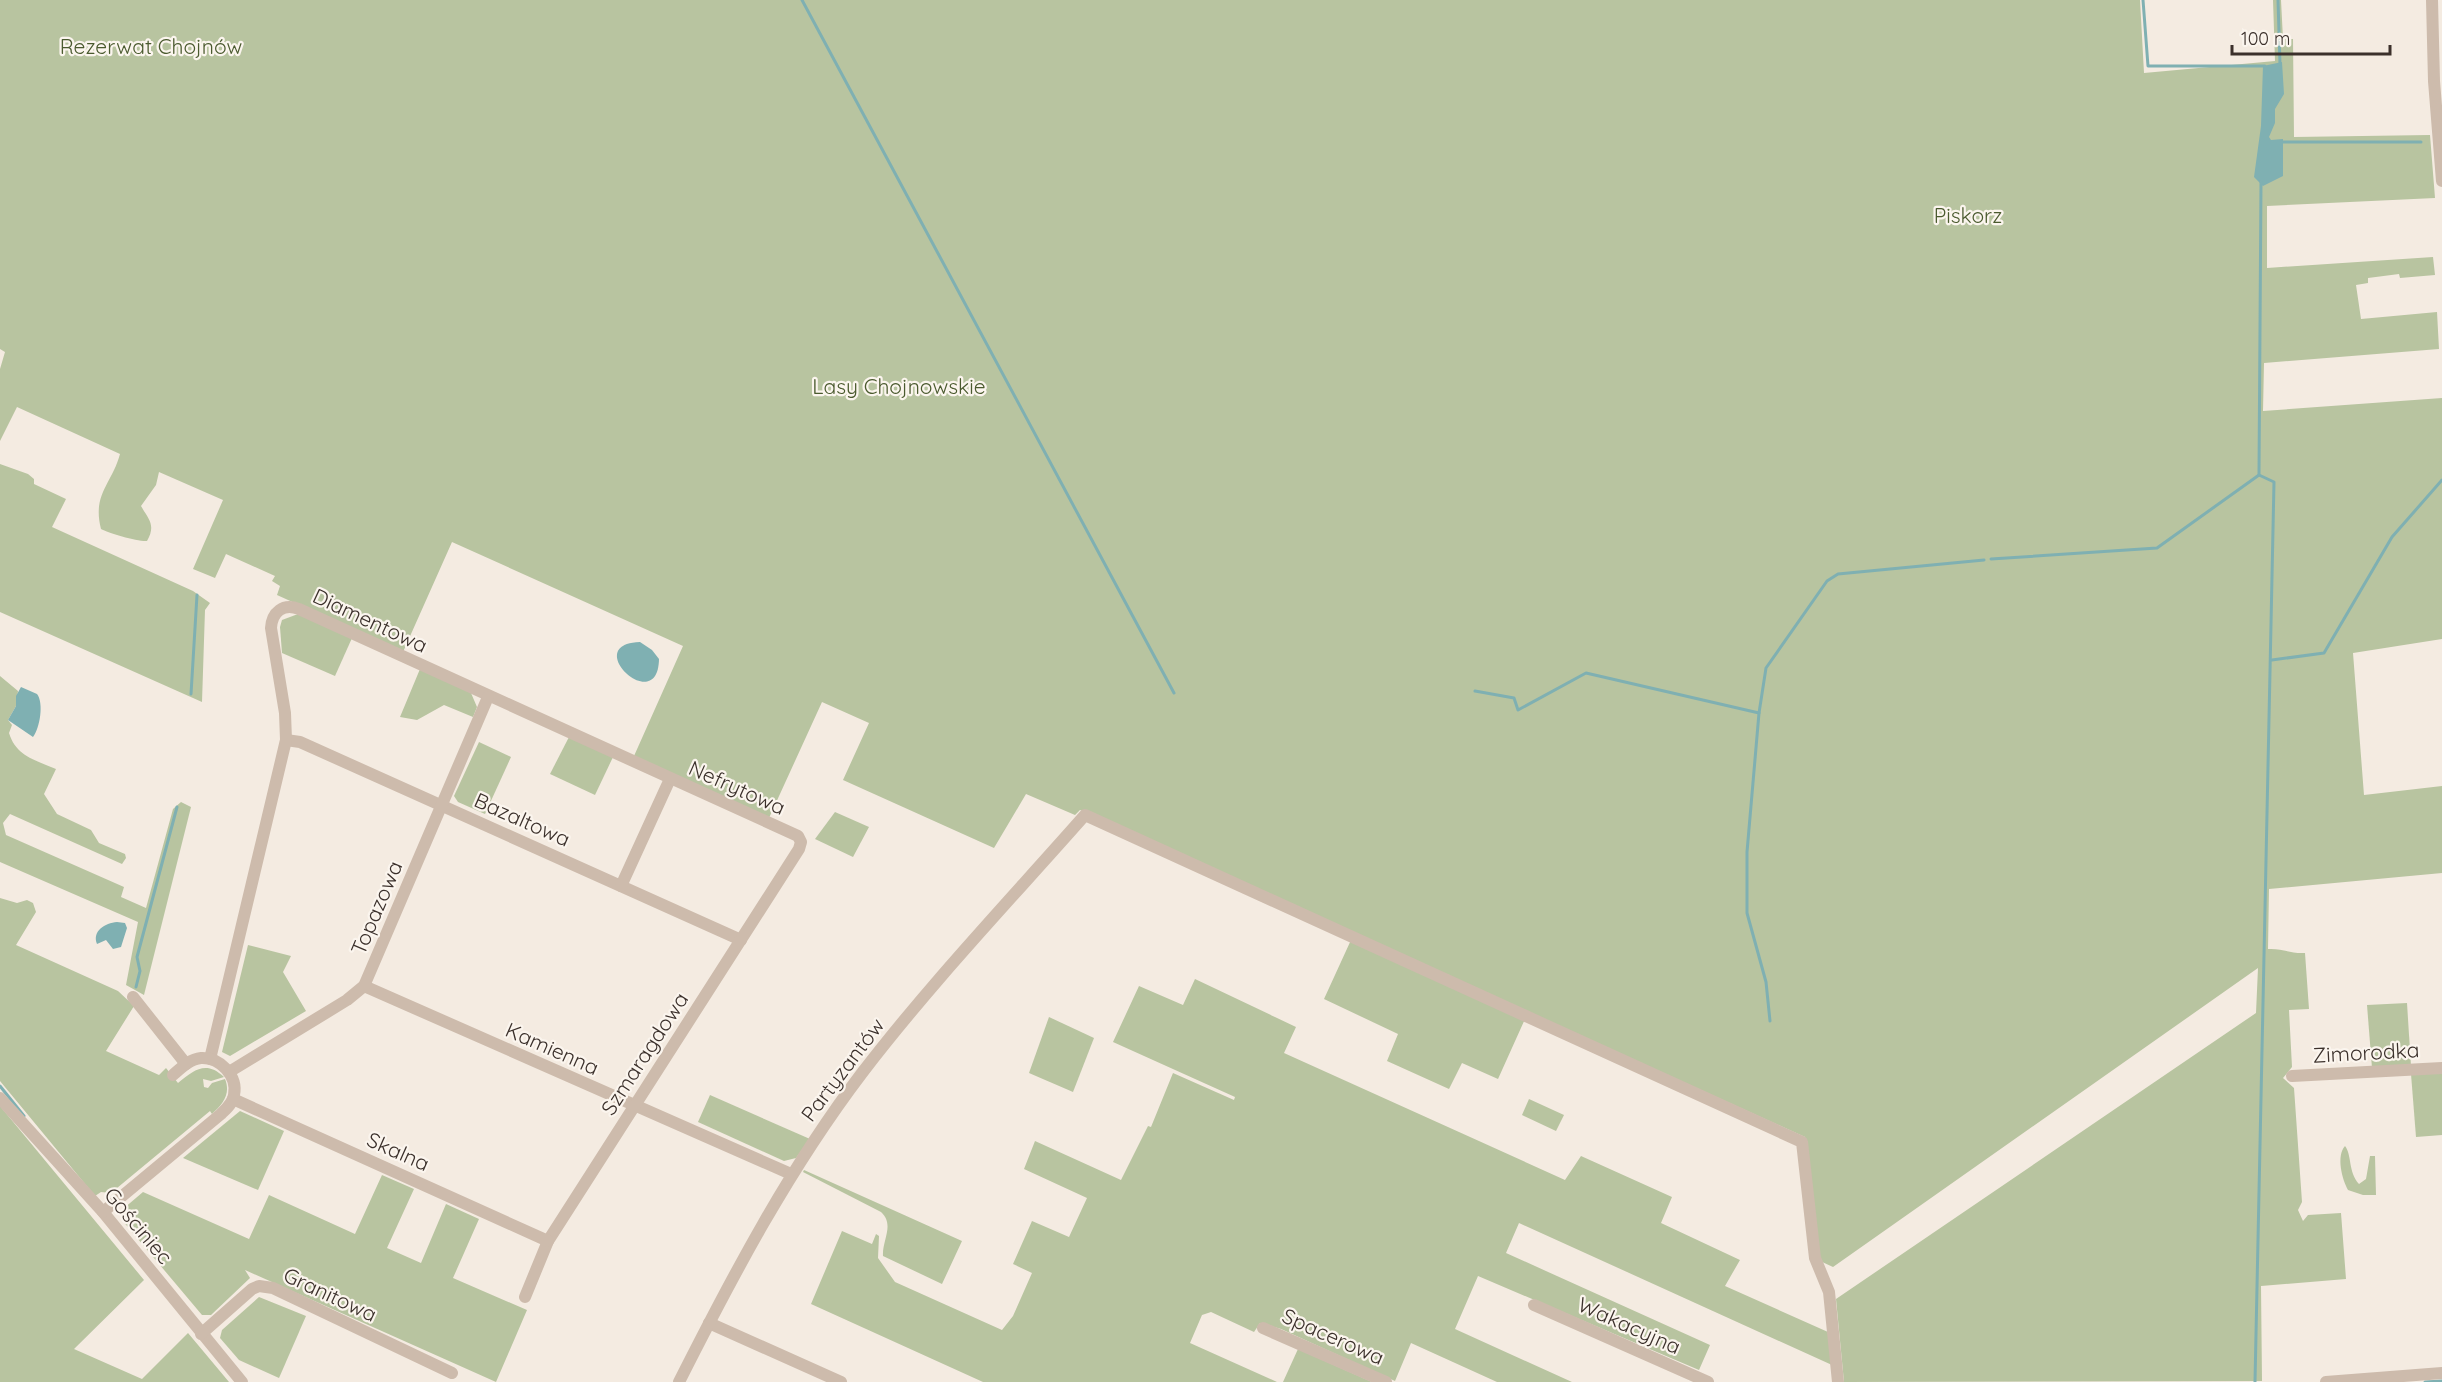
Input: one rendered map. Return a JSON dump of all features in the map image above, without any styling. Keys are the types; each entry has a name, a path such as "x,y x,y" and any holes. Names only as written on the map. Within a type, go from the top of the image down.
{"street":[{"path":"2432,0 2434,81 2437,94 2442,181"},
{"name":"Diamentowa","path":"210,1059 286,740 285,713 271,628 276,612 287,607 298,609 670,779"},
{"name":"Topazowa","path":"229,1072 347,1000 364,986 488,697"},
{"name":"Bazaltowa","path":"286,740 300,742 741,940"},
{"name":"Nefrytowa","path":"621,886 670,779 798,836"},
{"name":"Partyzantów","path":"679,1382 791,1174 862,1074 904,1021 1085,815 1802,1142 1815,1258 1829,1292 1838,1382"},
{"name":"Szmaragdowa","path":"525,1297 548,1241 800,849 801,842 798,836"},
{"name":"Kamienna","path":"364,986 791,1174"},
{"path":"133,997 186,1064"},
{"path":"103,1212 221,1114 233,1099 234,1086 229,1072 221,1064 210,1059 200,1058 186,1064 173,1075"},
{"name":"Zimorodka","path":"2292,1077 2442,1068"},
{"name":"Gościniec","path":"0,1098 103,1212 242,1382"},
{"name":"Skalna","path":"233,1099 548,1241"},
{"name":"Granitowa","path":"201,1334 252,1289 264,1286 273,1288 452,1373"},
{"name":"Wakacyjna","path":"1534,1305 1708,1382"},
{"path":"709,1323 841,1382"},
{"name":"Spacerowa","path":"1263,1328 1386,1382"},
{"path":"2326,1382 2442,1373"}],"green space":[{"name":"Lasy Chojnowskie","path":"0,0 2140,0 2144,73 2275,61 2273,0 2281,0 2283,39 2293,39 2294,137 2430,135 2435,198 2267,206 2267,268 2433,257 2435,275 2400,278 2399,274 2368,278 2368,283 2356,285 2361,319 2437,312 2439,349 2264,363 2263,411 2442,398 2442,639 2353,653 2364,795 2442,786 2442,873 2269,889 2268,949 2305,953 2309,1009 2289,1010 2292,1067 2283,1078 2294,1088 2302,1202 2298,1210 2303,1221 2308,1215 2341,1213 2346,1279 2261,1286 2262,1381 1844,1382 1836,1299 2256,1013 2258,968 1833,1267 1820,1261 1805,1137 1080,810 1075,815 1026,794 994,848 843,780 869,723 822,702 769,818 634,756 683,646 452,542 403,652 277,595 280,586 272,581 275,576 226,554 215,578 193,569 223,500 159,472 156,485 141,506 151,527 147,541 124,537 101,529 99,507 101,498 120,454 17,407 0,441 0,369 5,352 0,349"},
{"path":"0,464 28,474 34,479 34,484 66,499 52,527 193,591 210,603 205,610 202,702 0,612"},
{"path":"298,614 352,638 335,676 282,653 280,627 282,620"},
{"path":"420,669 471,693 477,707 473,717 444,705 417,720 400,717"},
{"path":"0,676 18,691 16,706 8,720 12,725 9,733 12,741 27,756 56,769 44,794 57,814 91,830 99,843 125,854 126,858 122,864 10,814 3,823 6,835 124,887 121,897 146,908 173,809 181,802 191,807 144,995 126,985 138,922 0,862"},
{"path":"569,737 613,757 595,795 550,774"},
{"path":"479,742 511,757 485,814 458,802 454,796"},
{"path":"835,812 869,827 853,857 815,839"},
{"path":"0,898 17,903 27,900 33,903 36,912 16,945 118,991 134,1006 106,1051 159,1075 166,1068 178,1083 189,1074 206,1068 224,1077 211,1081 203,1079 204,1087 208,1088 212,1083 225,1079 227,1084 223,1102 212,1114 210,1111 111,1193 101,1192 95,1196 0,1081"},
{"path":"1351,940 1525,1019 1498,1079 1462,1063 1449,1089 1387,1061 1398,1034 1324,999"},
{"path":"248,945 291,956 283,972 306,1011 230,1056 222,1052"},
{"path":"1195,979 1296,1027 1284,1053 1565,1180 1581,1156 1672,1197 1661,1223 1740,1260 1725,1286 1828,1332 1832,1365 1519,1223 1506,1253 1710,1345 1699,1370 1478,1276 1455,1329 1572,1382 1497,1382 1411,1343 1395,1381 1281,1329 1260,1323 1254,1332 1211,1312 1202,1315 1190,1343 1277,1382 983,1382 811,1304 842,1231 872,1244 876,1234 879,1236 878,1258 895,1282 1002,1330 1013,1316 1032,1273 1013,1264 1032,1221 1069,1237 1087,1198 1024,1169 1035,1141 1121,1180 1148,1126 1151,1127 1173,1073 1234,1100 1235,1097 1113,1042 1139,986 1183,1005"},
{"path":"2407,1003 2411,1066 2372,1068 2367,1005"},
{"path":"1049,1017 1094,1038 1073,1092 1029,1073"},
{"path":"2442,1072 2442,1135 2416,1137 2411,1074"},
{"path":"710,1095 810,1139 796,1158 784,1161 698,1122"},
{"path":"1529,1099 1564,1115 1556,1131 1522,1115"},
{"path":"0,1106 144,1280 74,1349 142,1379 188,1333 229,1382 0,1382"},
{"path":"240,1111 284,1131 258,1190 183,1158"},
{"path":"2345,1146 2353,1174 2359,1184 2366,1179 2370,1156 2375,1156 2376,1195 2363,1195 2348,1190 2340,1161"},
{"path":"804,1170 962,1241 942,1284 883,1256 888,1227 881,1212 803,1172"},
{"path":"382,1175 414,1189 387,1248 421,1263 446,1204 479,1219 453,1278 527,1310 496,1382 245,1270 250,1278 211,1315 202,1315 122,1220 123,1209 143,1192 249,1239 269,1195 355,1234"},
{"path":"259,1297 306,1316 279,1378 239,1360 220,1338 222,1330"},
{"path":"1298,1349 1372,1382 1283,1382"}],"water":[{"path":"2282,62 2284,94 2275,109 2275,123 2269,137 2271,140 2283,139 2283,176 2263,186 2254,177 2261,126 2263,66"},
{"path":"640,642 652,650 659,659 655,675 647,682 636,680 626,673 619,664 617,654 623,646"},
{"path":"21,687 37,694 39,698 40,716 38,728 33,737 8,720 16,706 16,696"},
{"path":"125,923 127,928 121,947 113,949 106,940 97,944 98,932 108,924"}],"waterway":[{"path":"802,0 1174,693"},
{"path":"2143,0 2148,66 2265,66"},
{"path":"2278,0 2280,64"},
{"path":"2282,142 2421,142"},
{"path":"2255,1382 2274,482 2259,475 2261,182"},
{"path":"1991,559 2157,548 2259,475"},
{"path":"2272,660 2324,653 2392,537 2442,480"},
{"path":"1770,1021 1766,982 1747,913 1747,852 1759,713 1766,668 1827,581 1838,574 1984,560"},
{"path":"191,694 197,595"},
{"path":"1475,691 1514,698 1518,710 1586,673 1759,713"},
{"path":"136,987 140,971 137,957 177,807"},
{"path":"0,1086 24,1116"},
{"path":"2425,1382 2442,1381"}],"park label":[{"name":"Rezerwat Chojnów","path":"151,47"},
{"name":"Piskorz","path":"1968,216"}]}
